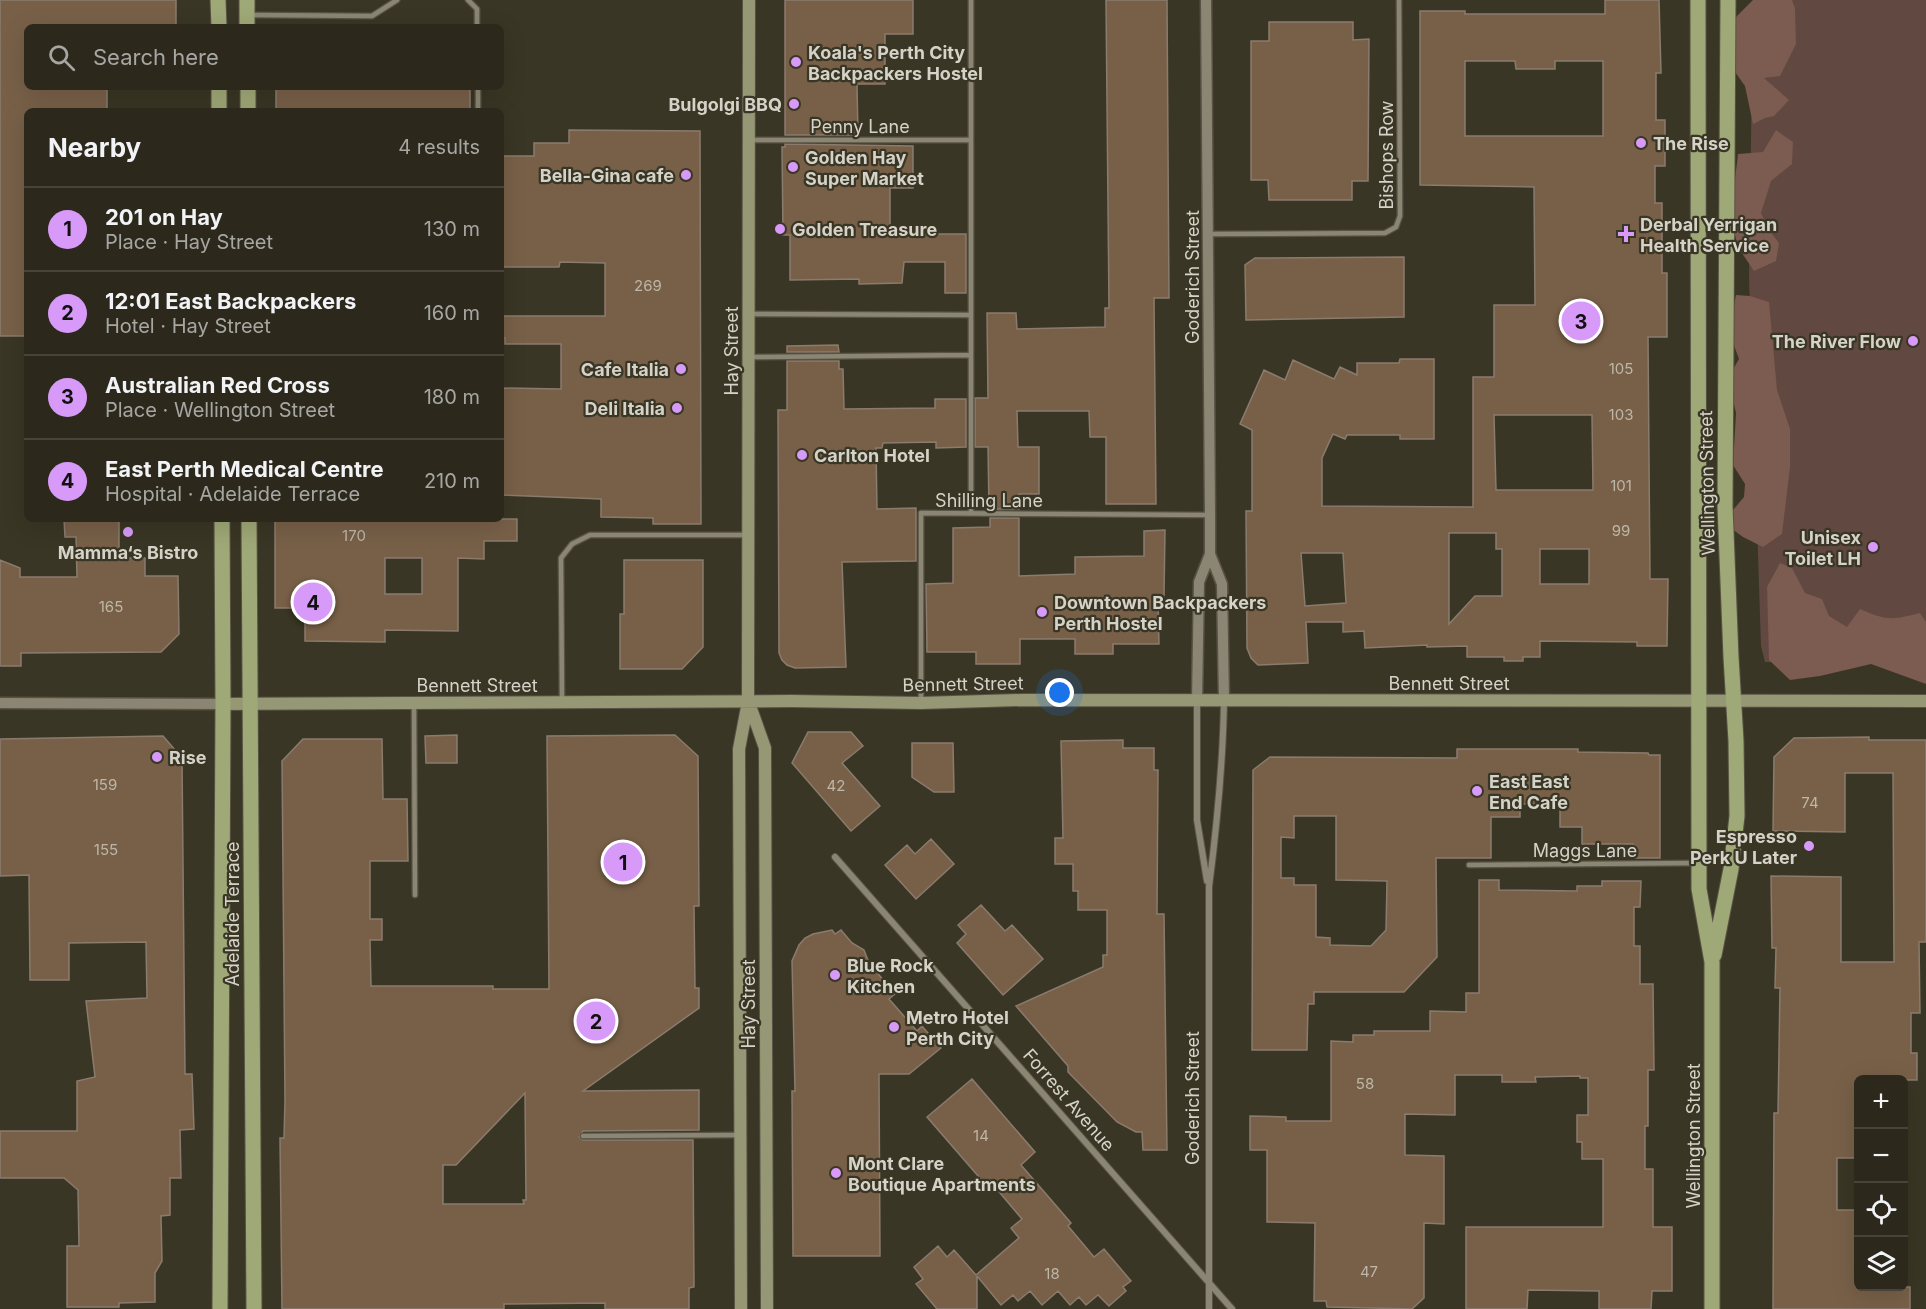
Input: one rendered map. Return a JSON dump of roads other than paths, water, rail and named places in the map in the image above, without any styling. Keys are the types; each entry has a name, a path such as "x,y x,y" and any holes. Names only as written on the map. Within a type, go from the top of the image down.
{"main road":[{"path":"218,0 219,24"},
{"name":"Hay Street","path":"741,1309 739,749 748,702 749,0"},
{"name":"Wellington Street","path":"1698,0 1699,889 1712,962 1712,1309"},
{"name":"Wellington Street","path":"1712,962 1736,835 1736,741 1725,506 1728,0"},
{"path":"219,90 219,108"},
{"path":"248,90 248,108"},
{"name":"Adelaide Terrace","path":"220,1309 222,522"},
{"name":"Adelaide Terrace","path":"249,522 254,1309"},
{"name":"Bennett Street","path":"223,704 921,703 1022,700 1926,701"},
{"name":"Hay Street","path":"748,702 765,748 767,1309"}],"street":[{"name":"Goderich Street","path":"1206,0 1210,554 1199,582 1197,820 1209,887"},
{"name":"Goderich Street","path":"1209,1309 1209,887 1218,819 1224,700 1222,584 1210,554"},
{"name":"Bennett Street","path":"0,703 223,704"},
{"name":"Forrest Avenue","path":"835,857 1232,1309"}],"lane":[{"path":"247,14 372,16 397,0"},
{"path":"468,0 477,9 477,24"},
{"path":"971,0 971,513"},
{"name":"Bishops Row","path":"1208,234 1385,233 1396,227 1400,216 1399,0"},
{"path":"478,90 478,108"},
{"name":"Penny Lane","path":"749,140 971,140"},
{"path":"748,314 971,315"},
{"path":"748,357 971,356"},
{"name":"Shilling Lane","path":"921,703 921,513 1210,515"},
{"path":"562,703 561,558 572,544 590,535 748,535"},
{"path":"414,703 415,895"},
{"name":"Maggs Lane","path":"1469,865 1700,863"},
{"path":"584,1136 741,1136"}],"place":[{"name":"Koala's Perth City Backpackers Hostel","path":"796,62"},
{"name":"Bulgolgi BBQ","path":"794,104"},
{"name":"The Rise","path":"1641,143"},
{"name":"Golden Hay Super Market","path":"793,167"},
{"name":"Bella-Gina cafe","path":"686,175"},
{"name":"Golden Treasure","path":"780,229"},
{"name":"Derbal Yerrigan Health Service","path":"1626,234"},
{"name":"Australian Red Cross","path":"1581,321"},
{"name":"The River Flow","path":"1913,341"},
{"name":"Cafe Italia","path":"681,369"},
{"name":"Deli Italia","path":"677,408"},
{"name":"Carlton Hotel","path":"802,455"},
{"name":"Mamma‘s Bistro","path":"128,532"},
{"name":"Unisex Toilet LH","path":"1873,547"},
{"name":"East Perth Medical Centre","path":"313,602"},
{"name":"Downtown Backpackers Perth Hostel","path":"1042,612"},
{"name":"Rise","path":"157,757"},
{"name":"East East End Cafe","path":"1477,791"},
{"name":"Espresso Perk U Later","path":"1809,846"},
{"name":"201 on Hay","path":"623,862"},
{"name":"Blue Rock Kitchen","path":"835,975"},
{"name":"12:01 East Backpackers","path":"596,1021"},
{"name":"Metro Hotel Perth City","path":"894,1027"},
{"name":"Mont Clare Boutique Apartments","path":"836,1173"}]}
